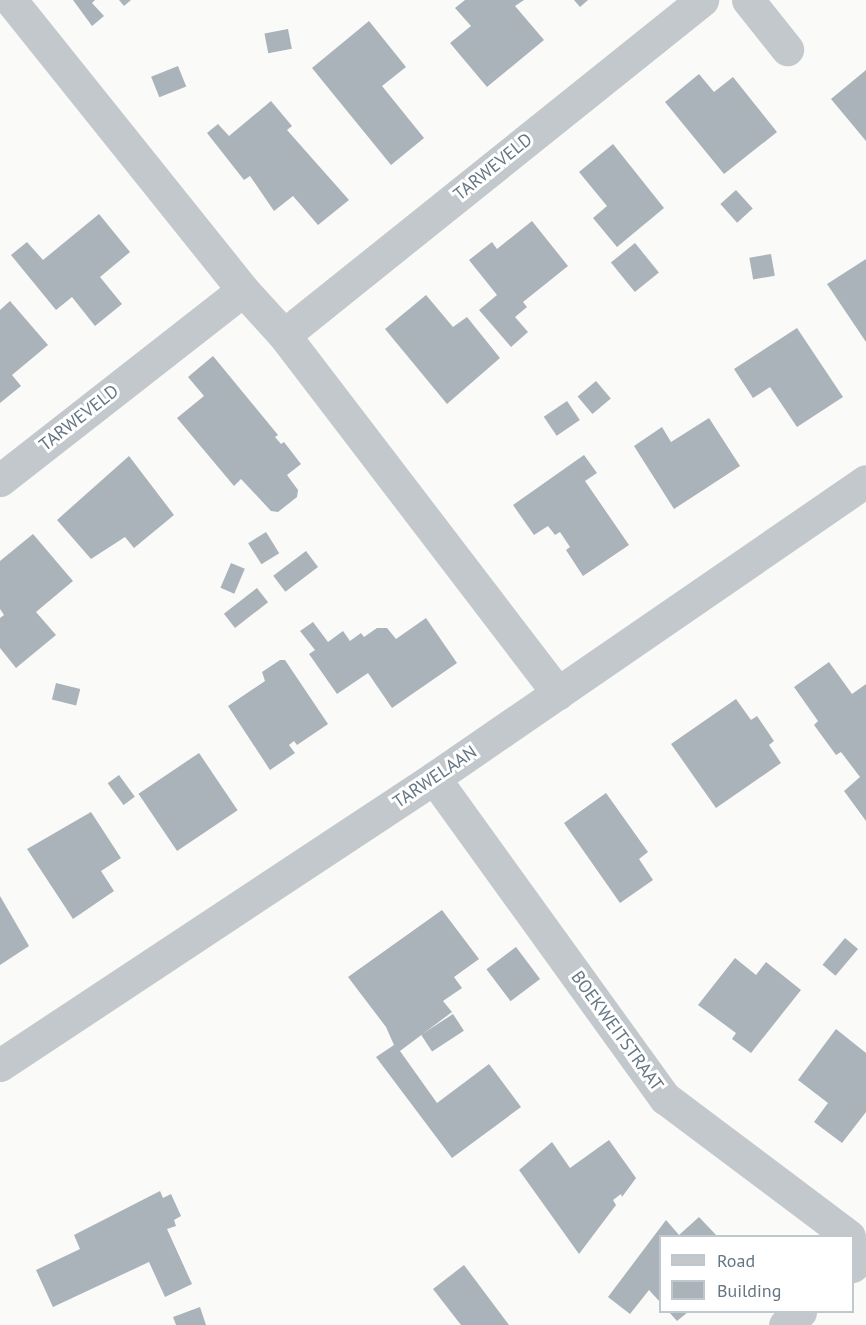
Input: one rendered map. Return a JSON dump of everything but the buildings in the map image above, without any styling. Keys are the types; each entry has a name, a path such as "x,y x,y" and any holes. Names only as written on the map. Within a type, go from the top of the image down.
{"street":[{"path":"11,0 243,290 284,335 558,693"},
{"name":"TARWEVELD","path":"284,335 702,0"},
{"path":"748,0 787,49"},
{"name":"TARWEVELD","path":"0,480 243,290"},
{"name":"TARWELAAN","path":"0,1065 434,778 866,481"},
{"name":"BOEKWEITSTRAAT","path":"434,778 665,1098 848,1235"},
{"path":"854,1241 866,1252 854,1264"},
{"path":"785,1325 798,1313"}]}
